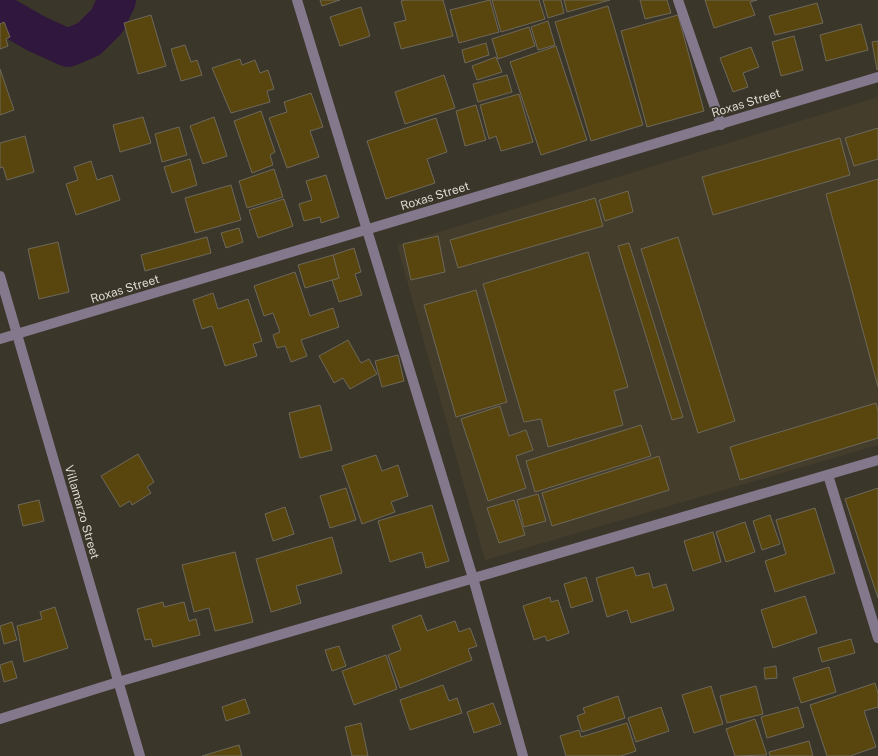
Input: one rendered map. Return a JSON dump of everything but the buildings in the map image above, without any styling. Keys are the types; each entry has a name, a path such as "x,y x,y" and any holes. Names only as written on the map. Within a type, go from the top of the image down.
{"street":[{"path":"297,0 473,578 523,756"},
{"path":"678,0 721,124"},
{"name":"Roxas Street","path":"0,340 878,77"},
{"name":"Villamarzo Street","path":"0,276 140,756"},
{"path":"0,719 118,682 878,460"},
{"path":"828,475 878,638"}],"shaded area":[{"path":"878,97 878,445 485,560 397,245"}],"waterway":[{"path":"0,13 37,34 68,48 89,39 107,21 117,0"}]}
